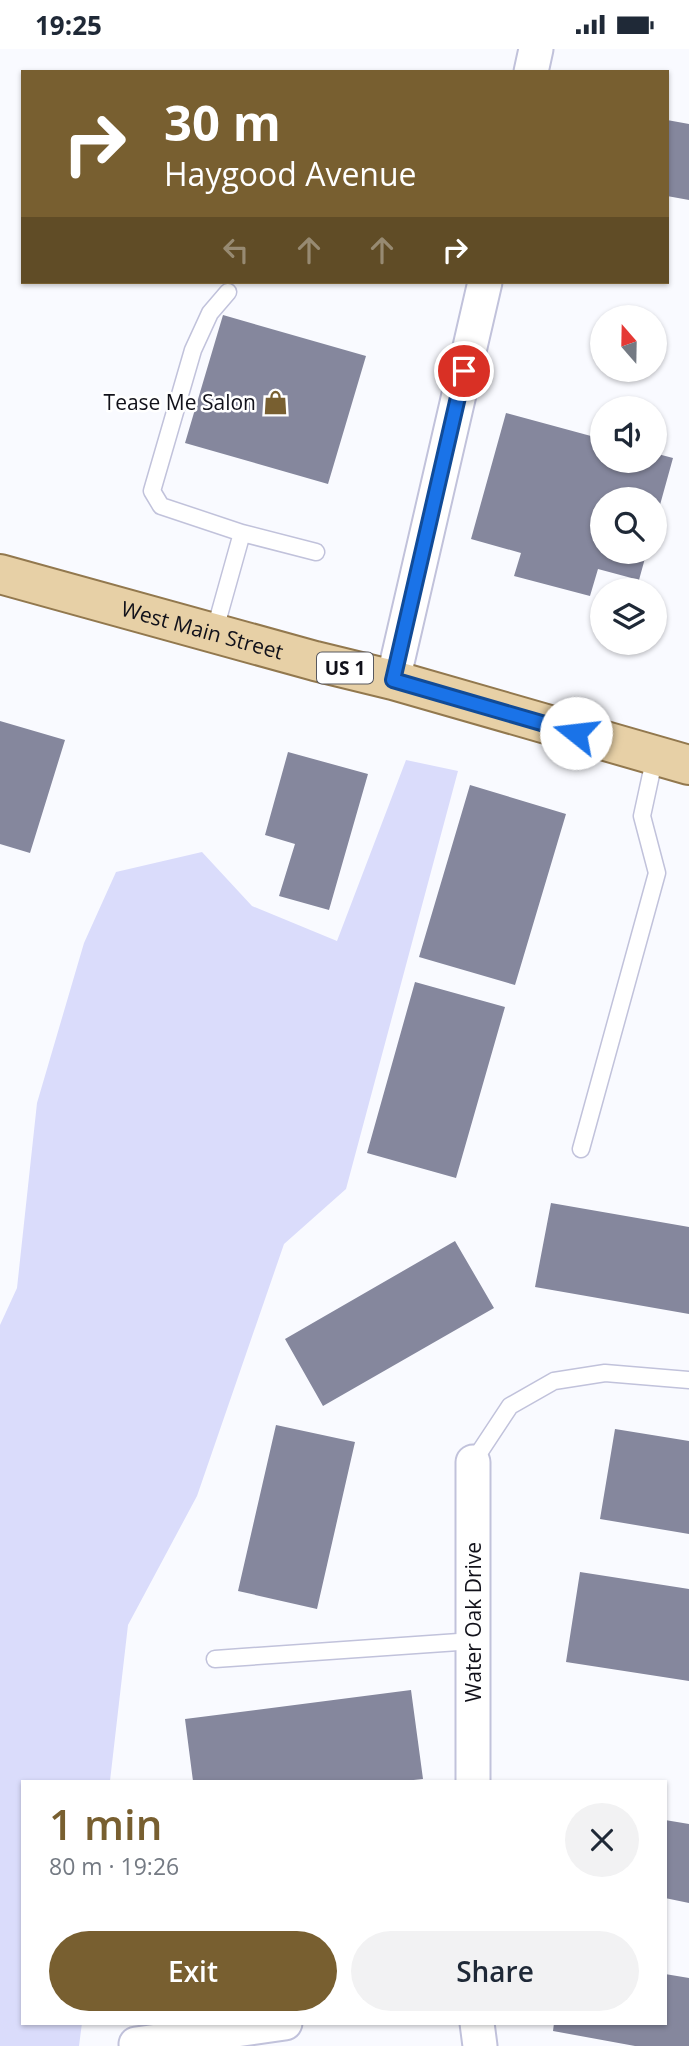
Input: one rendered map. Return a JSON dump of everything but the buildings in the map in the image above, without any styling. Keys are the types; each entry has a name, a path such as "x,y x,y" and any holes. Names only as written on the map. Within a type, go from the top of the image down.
{"main road":[{"name":"West Main Street","path":"0,574 393,680 672,760"}],"street":[{"path":"531,70 536,49"},
{"path":"393,680 485,284"},
{"name":"Water Oak Drive","path":"472,1462 473,1780"},
{"path":"136,2044 271,2025"},
{"path":"477,2025 480,2046"}],"lane":[{"path":"229,292 210,313 193,350 152,491 161,506 242,533 316,552"},
{"path":"214,633 242,533"},
{"path":"581,1149 657,873 642,816 672,760"},
{"path":"472,1462 510,1406 554,1381 605,1373 689,1380"},
{"path":"215,1659 473,1641"}],"shaded area":[{"path":"406,760 458,771 346,1189 284,1244 197,1496 128,1625 110,1780 21,1780 21,2025 82,2025 79,2046 0,2046 0,1325 17,1288 37,1103 84,943 116,872 202,852 252,906 337,941"}],"place":[{"name":"Tease Me Salon","path":"276,402"}],"route":[{"path":"464,371 393,680 576,733"}]}
